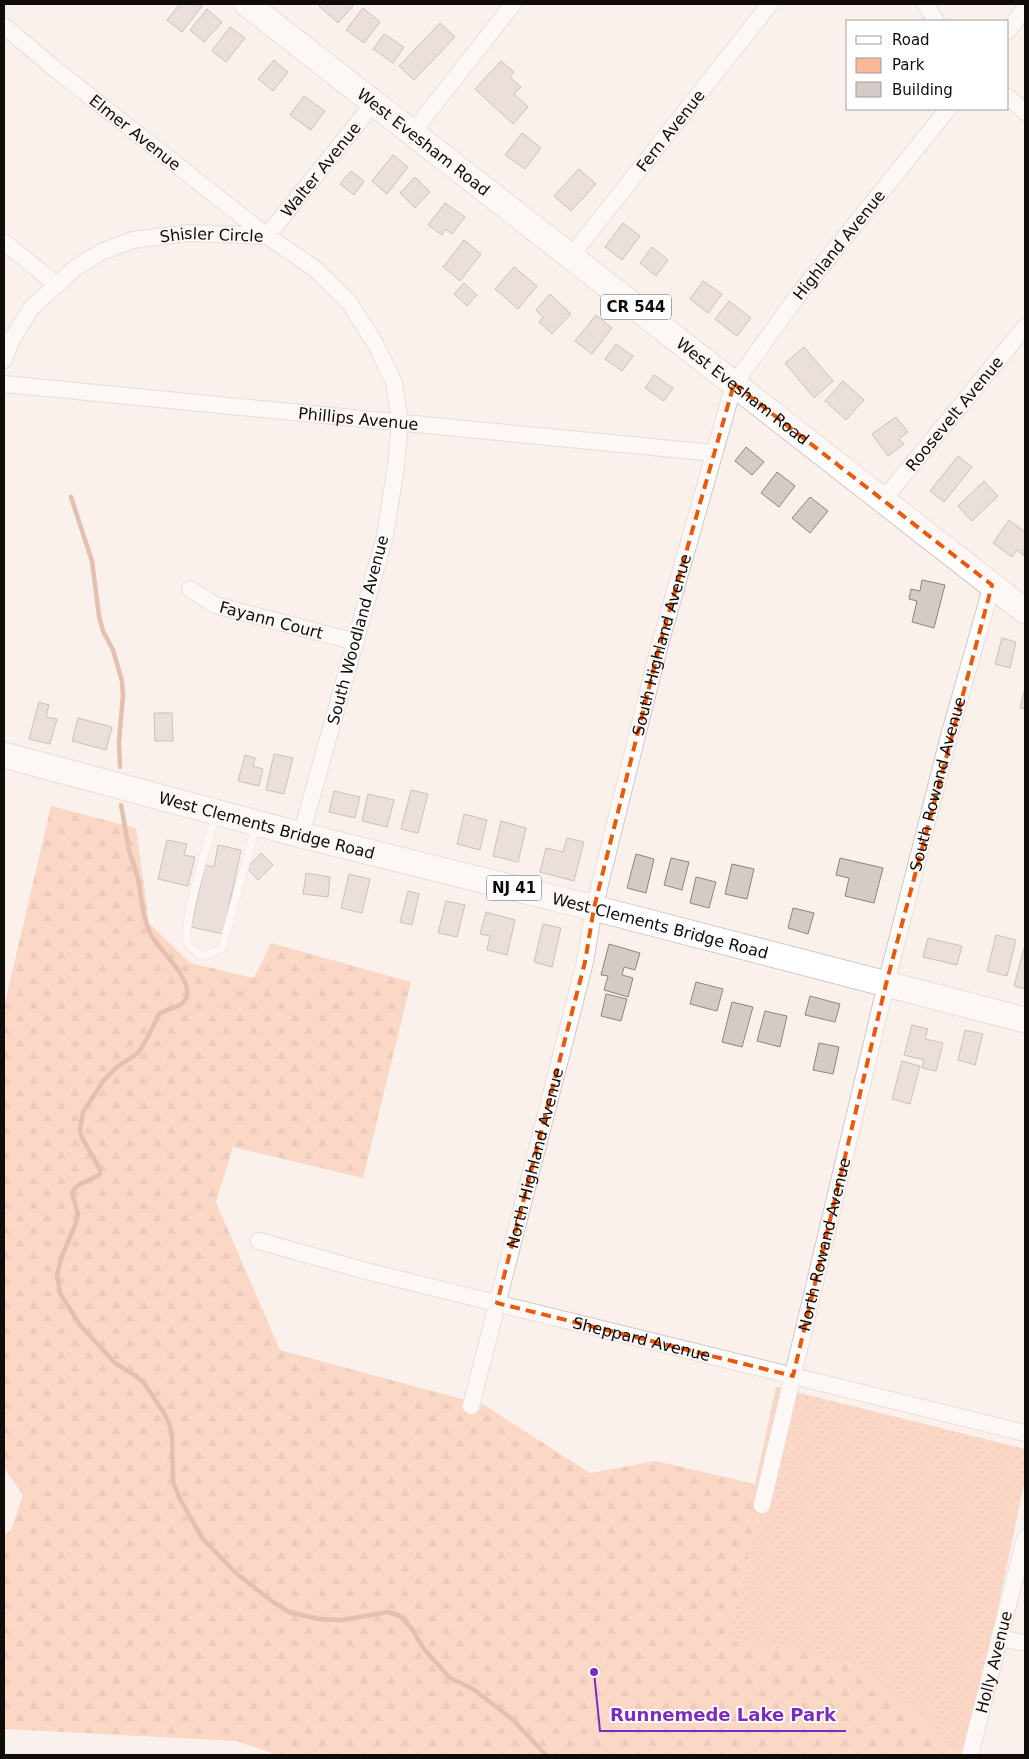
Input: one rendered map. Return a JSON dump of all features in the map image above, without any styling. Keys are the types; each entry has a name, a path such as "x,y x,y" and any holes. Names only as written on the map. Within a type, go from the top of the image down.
{"main road":[{"name":"West Evesham Road","path":"250,5 1025,610"},
{"name":"West Clements Bridge Road","path":"4,755 301,835 594,908 1025,1020"}],"street":[{"path":"412,133 514,4"},
{"name":"Fern Avenue","path":"571,256 770,4"},
{"path":"925,4 935,20"},
{"path":"1009,30 1025,8"},
{"name":"Elmer Avenue","path":"4,26 55,69 268,236"},
{"path":"1009,99 1025,112"},
{"name":"Walter Avenue","path":"268,236 374,103"},
{"name":"Highland Avenue","path":"734,384 799,294 947,110"},
{"name":"Shisler Circle","path":"4,360 11,341 31,308 74,269 101,252 132,240 188,234 268,236 314,268 349,302 376,345 394,383 400,422"},
{"path":"4,242 56,284"},
{"name":"Roosevelt Avenue","path":"883,500 1025,327"},
{"name":"Phillips Avenue","path":"4,384 714,453"},
{"name":"South Highland Avenue","path":"594,908 660,644 734,384"},
{"name":"South Woodland Avenue","path":"301,835 385,536 396,466 400,422"},
{"name":"South Rowand Avenue","path":"886,984 949,736 992,584"},
{"name":"Fayann Court","path":"190,589 215,604 356,642"},
{"name":"North Highland Avenue","path":"471,1406 585,962 594,908"},
{"name":"North Rowand Avenue","path":"762,1505 886,984"},
{"name":"Sheppard Avenue","path":"259,1241 366,1271 1025,1433"},
{"name":"Holly Avenue","path":"970,1755 1025,1538"},
{"path":"1000,1638 1025,1643"}],"lane":[{"path":"216,812 197,880 186,930 188,944 203,957 222,948 257,823"}],"highlighted area":[{"path":"734,384 992,585 886,984 793,1376 497,1303 585,962 594,908 660,644"}],"green space":[{"path":"51,806 136,828 149,923 190,963 254,978 271,943 411,982 363,1178 233,1147 216,1202 280,1350 484,1405 590,1473 656,1461 767,1487 726,1640 859,1664 964,1755 277,1755 237,1741 4,1729 4,1536 11,1530 23,1495 4,1468 4,1007"},
{"path":"776,1387 1025,1449 1025,1480 967,1755 726,1640 767,1487 755,1484"}],"building":[{"path":"180,4 203,5 182,32 167,20"},
{"path":"321,4 351,4 353,6 338,23 319,6"},
{"path":"363,8 380,22 364,43 346,30"},
{"path":"207,9 222,22 204,42 190,30"},
{"path":"440,23 455,37 414,80 399,66"},
{"path":"230,27 245,38 226,62 212,51"},
{"path":"384,34 404,47 393,63 373,49"},
{"path":"274,60 288,72 273,91 258,79"},
{"path":"501,61 514,72 510,77 521,87 514,94 528,107 513,124 475,89"},
{"path":"304,96 325,111 311,130 290,115"},
{"path":"522,133 541,148 525,169 505,155"},
{"path":"393,155 408,167 387,194 372,181"},
{"path":"579,169 596,184 571,211 554,196"},
{"path":"351,171 364,181 354,195 340,184"},
{"path":"415,177 430,192 415,208 400,193"},
{"path":"445,203 465,217 452,234 446,229 442,235 428,225"},
{"path":"623,223 640,236 622,260 605,247"},
{"path":"464,240 481,254 460,281 443,267"},
{"path":"652,247 668,260 656,276 640,263"},
{"path":"514,267 537,286 518,309 495,289"},
{"path":"703,281 722,294 708,313 690,299"},
{"path":"464,283 477,295 467,306 454,294"},
{"path":"550,294 571,314 552,334 539,322 543,317 536,310"},
{"path":"729,301 751,318 737,336 715,319"},
{"path":"596,315 612,328 592,354 575,341"},
{"path":"616,344 633,356 622,371 605,359"},
{"path":"804,347 833,381 814,398 785,363"},
{"path":"654,375 673,388 664,401 645,388"},
{"path":"843,381 864,400 846,420 825,401"},
{"path":"896,417 908,432 899,439 904,444 888,456 872,434"},
{"path":"746,447 764,462 752,475 735,461"},
{"path":"958,456 972,467 944,502 930,491"},
{"path":"777,472 795,486 779,507 761,493"},
{"path":"984,481 998,496 972,521 958,506"},
{"path":"810,497 828,511 810,533 792,518"},
{"path":"1009,520 1025,532 1024,556 1017,550 1012,557 993,543"},
{"path":"922,580 945,585 934,628 912,622 917,601 909,599 911,589 920,591"},
{"path":"1002,638 1016,642 1010,668 995,664"},
{"path":"1025,688 1025,709 1020,708"},
{"path":"39,702 49,705 46,717 57,719 50,744 29,739"},
{"path":"154,713 172,713 173,741 155,741"},
{"path":"78,718 112,727 106,750 72,741"},
{"path":"274,754 293,758 284,794 266,790"},
{"path":"245,755 255,758 253,766 263,769 259,786 238,781"},
{"path":"411,790 428,794 418,833 401,829"},
{"path":"334,791 360,797 355,818 329,812"},
{"path":"368,794 394,800 387,827 362,821"},
{"path":"464,814 487,820 480,850 457,844"},
{"path":"501,821 526,828 518,862 493,856"},
{"path":"567,838 584,842 574,881 540,872 546,848 563,852"},
{"path":"167,840 187,844 184,855 195,857 188,886 158,879"},
{"path":"218,845 241,850 223,934 191,927 205,865 214,867"},
{"path":"261,853 273,865 258,880 247,868"},
{"path":"636,854 654,859 646,893 627,888"},
{"path":"671,858 689,862 682,890 664,885"},
{"path":"840,858 883,868 874,903 845,896 849,878 836,875"},
{"path":"732,864 754,869 747,899 725,894"},
{"path":"306,873 330,877 328,897 303,894"},
{"path":"349,874 370,879 362,913 341,908"},
{"path":"696,877 716,882 709,908 690,903"},
{"path":"408,891 419,894 412,925 400,922"},
{"path":"446,901 465,905 457,937 438,933"},
{"path":"793,908 814,913 808,934 788,928"},
{"path":"486,912 515,920 507,955 487,950 490,936 480,934"},
{"path":"543,924 561,928 552,967 534,962"},
{"path":"996,935 1016,940 1007,976 987,971"},
{"path":"928,938 962,946 957,965 923,957"},
{"path":"609,944 640,953 635,970 624,967 622,975 633,978 628,997 604,990 608,976 601,975"},
{"path":"1025,948 1025,989 1014,986"},
{"path":"696,982 723,989 717,1011 690,1004"},
{"path":"606,994 627,999 621,1021 601,1016"},
{"path":"810,996 840,1004 835,1022 805,1015"},
{"path":"732,1002 753,1007 742,1047 722,1042"},
{"path":"765,1011 787,1016 780,1047 757,1041"},
{"path":"912,1025 928,1029 925,1039 943,1043 936,1071 922,1068 924,1060 904,1055"},
{"path":"965,1030 983,1034 975,1065 958,1060"},
{"path":"819,1043 839,1047 833,1074 813,1070"},
{"path":"902,1061 920,1066 910,1104 892,1099"}],"waterway":[{"path":"71,497 92,561 99,616 103,631 113,650 122,681 123,696 119,741 120,767"},
{"path":"121,805 129,850 137,875 148,928 155,941 180,973 187,989 187,996 179,1005 159,1014 138,1053 117,1067 104,1080 83,1112 80,1130 82,1138 100,1169 100,1174 77,1186 72,1193 78,1214 57,1275 60,1293 80,1325 115,1363 144,1383 164,1413 170,1426 173,1482 179,1497 202,1538 236,1573 289,1612 319,1619 342,1620 388,1612 400,1616 412,1629 424,1649 450,1678 473,1689 512,1719 546,1755"}],"place":[{"name":"Runnemede Lake Park","path":"594,1672"}]}
